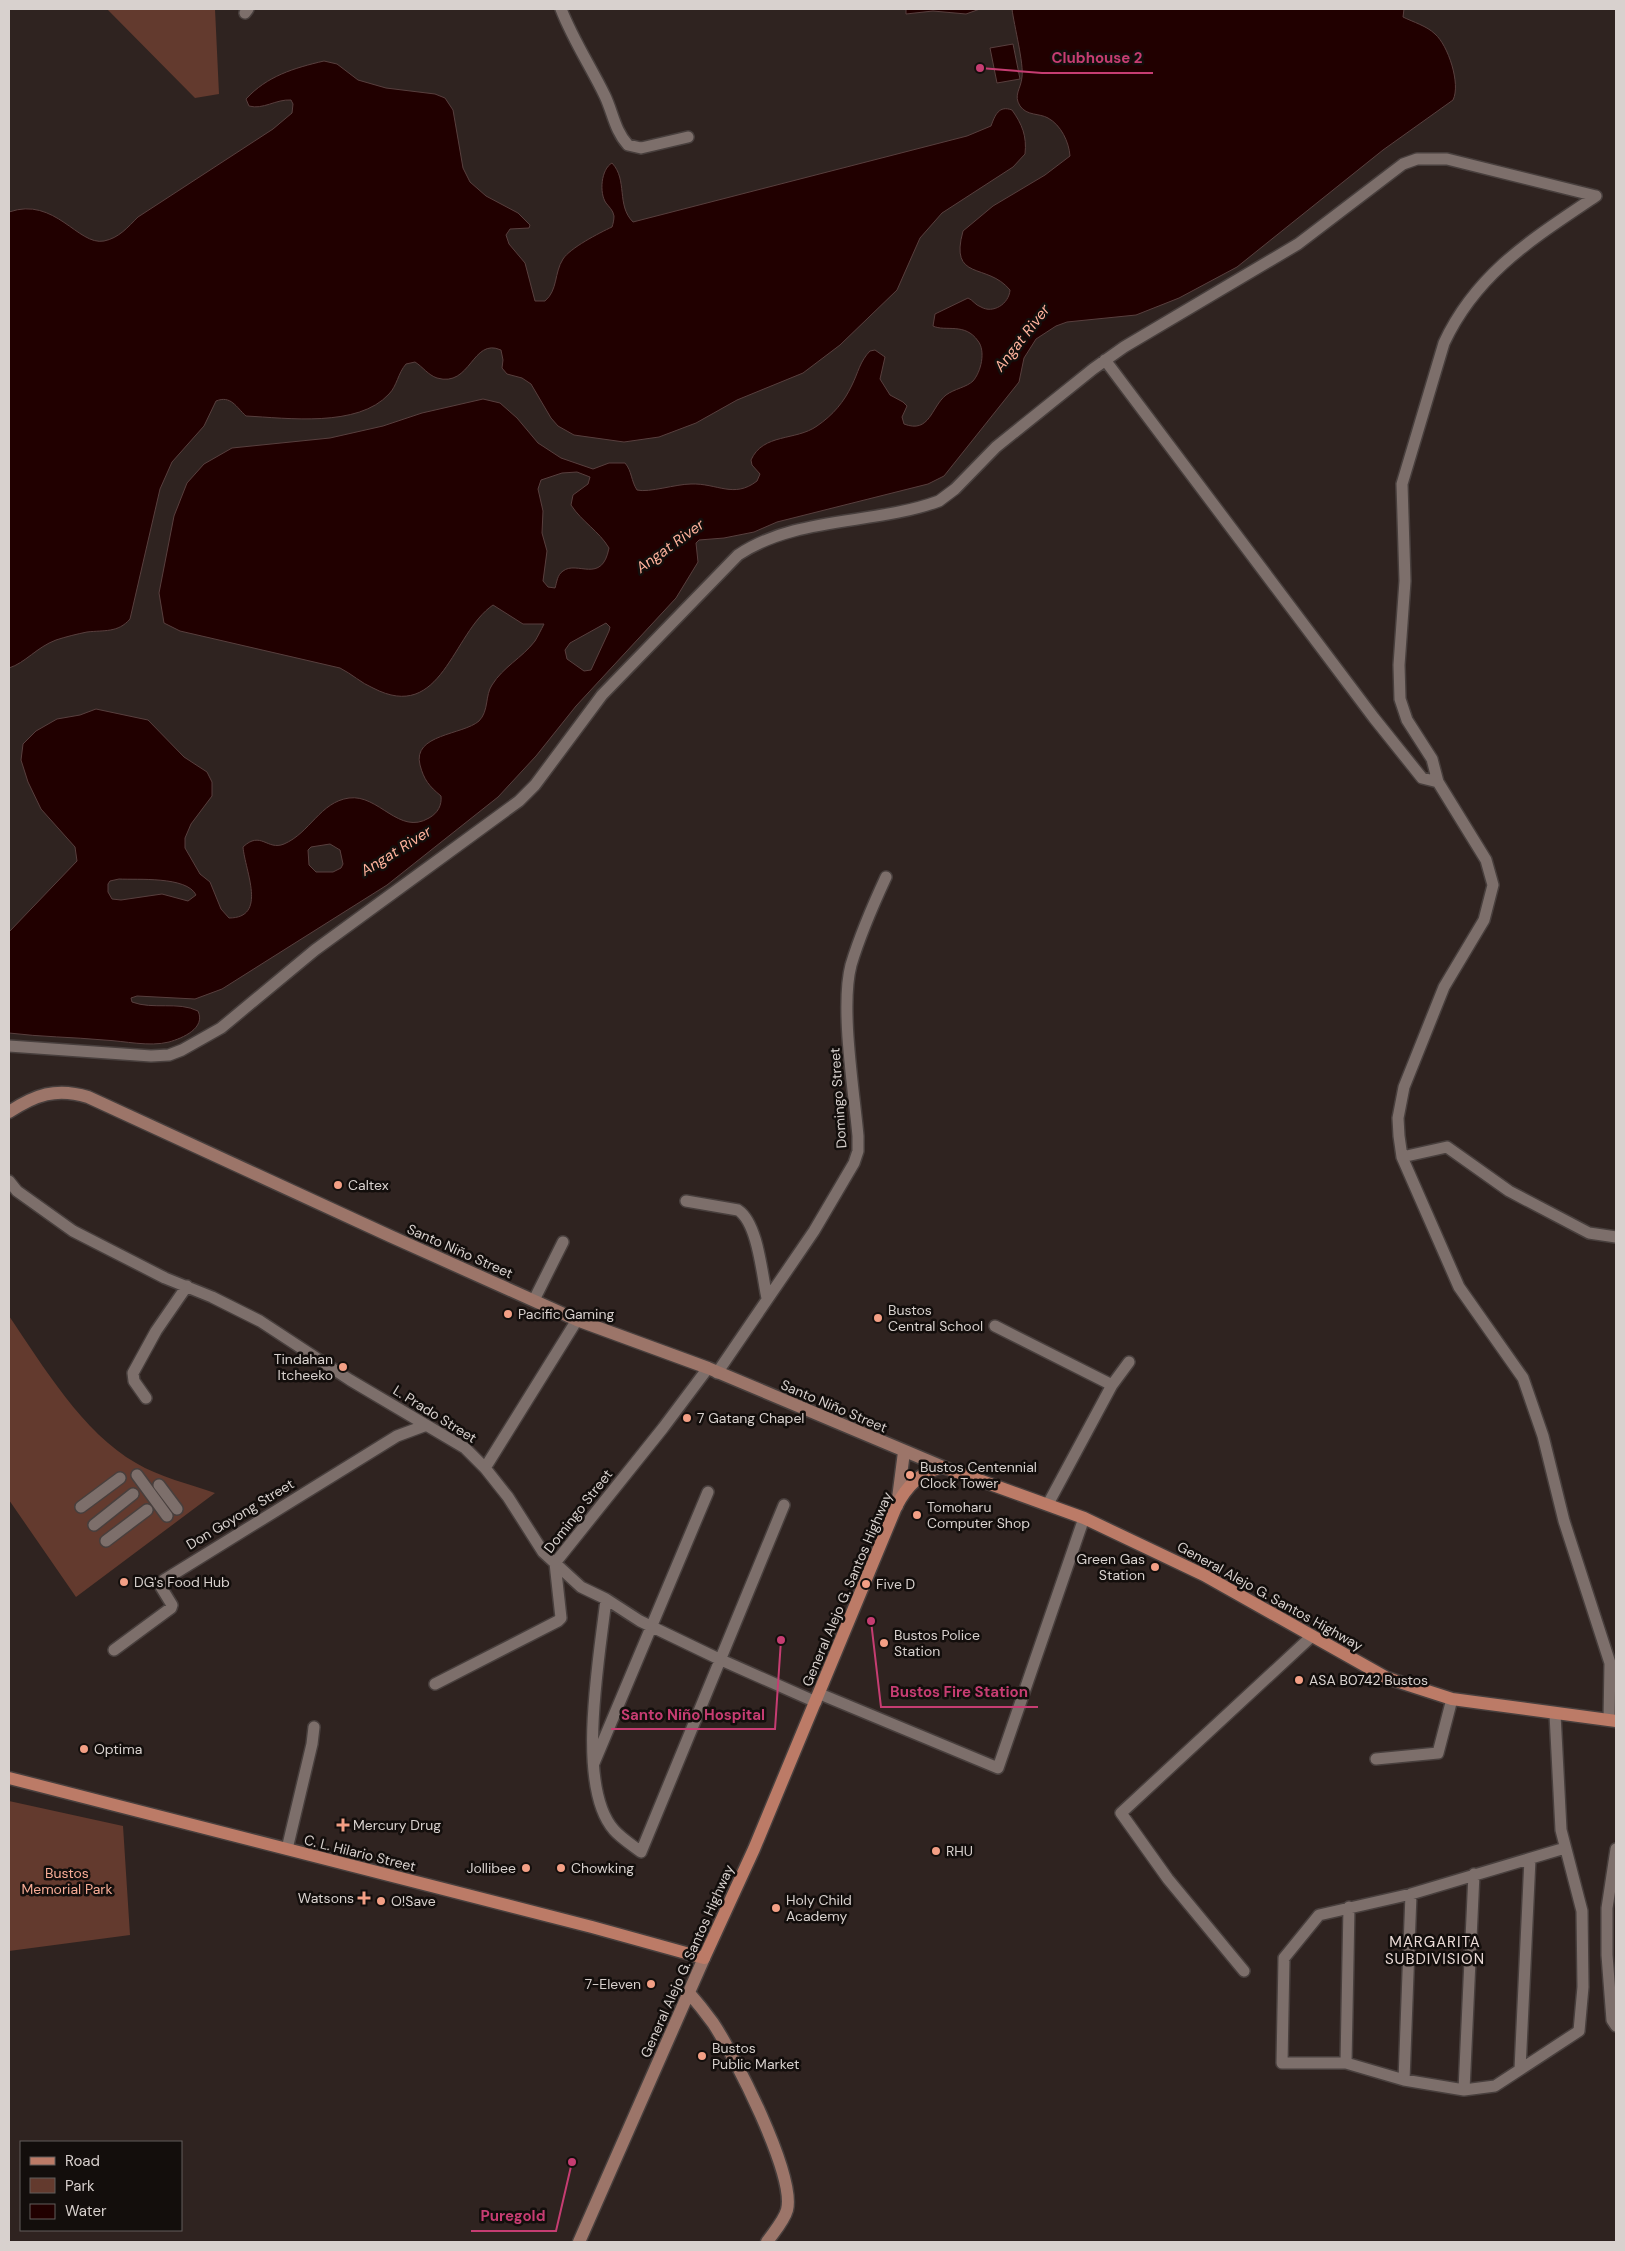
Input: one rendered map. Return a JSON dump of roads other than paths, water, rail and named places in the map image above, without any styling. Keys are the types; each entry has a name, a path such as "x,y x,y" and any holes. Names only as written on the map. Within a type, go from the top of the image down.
{"main road":[{"name":"General Alejo G. Santos Highway","path":"704,1958 754,1849 896,1507 914,1481 933,1469 943,1467 1084,1518 1204,1575 1387,1678 1452,1699 1613,1721"},
{"name":"C. L. Hilario Street","path":"9,1778 704,1958"}],"street":[{"path":"561,9 571,34 606,98 617,129 628,145 641,148 688,137"},
{"path":"9,1046 151,1056 169,1055 208,1036 315,950 523,797 535,785 602,695 738,555 760,543 792,532 939,501 954,489 996,447 1105,360 1298,244 1410,161 1447,159 1596,196 1518,249 1479,287 1450,329 1444,343 1402,484 1405,581 1399,665 1400,699 1407,720 1432,759 1438,782 1486,860 1493,884 1484,920 1444,987 1404,1087 1398,1118 1402,1157 1459,1287 1523,1378 1543,1436 1564,1522 1610,1663 1613,1721"},
{"path":"1105,360 1374,718 1422,778 1438,782"},
{"name":"Domingo Street","path":"435,1684 561,1618 555,1563 664,1428 713,1371 767,1298 841,1188 858,1151 848,1015 848,989 851,966 886,876"},
{"name":"Santo Niño Street","path":"9,1112 42,1093 66,1092 88,1096 390,1236 577,1320 713,1371 943,1467"},
{"path":"1402,1157 1447,1147 1517,1196 1589,1233 1616,1237"},
{"name":"L. Prado Street","path":"9,1181 17,1191 72,1231 165,1278 187,1286 260,1321 424,1426 465,1448 485,1468 508,1496 543,1552 581,1587 606,1599 651,1626 719,1660 998,1768 1084,1518"},
{"path":"686,1201 738,1210 744,1214 754,1235 767,1298"},
{"path":"534,1300 563,1242"},
{"path":"146,1398 134,1380 133,1373 156,1331 187,1286"},
{"path":"485,1468 577,1320"},
{"path":"995,1326 1112,1385"},
{"path":"1048,1504 1112,1385 1129,1362"},
{"name":"Don Goyong Street","path":"114,1650 172,1608 161,1587 164,1580 397,1436 424,1426"},
{"path":"896,1507 904,1452"},
{"path":"137,1475 167,1516"},
{"path":"81,1507 120,1478"},
{"path":"159,1485 177,1509"},
{"path":"592,1768 708,1492"},
{"path":"94,1525 133,1494"},
{"path":"606,1599 592,1718 592,1768 601,1805 613,1830 641,1852 784,1505"},
{"path":"106,1541 146,1510"},
{"path":"1244,1971 1168,1879 1121,1812 1312,1636"},
{"path":"1376,1759 1438,1753 1452,1699"},
{"path":"1555,1714 1561,1830 1582,1911 1583,1987 1579,2031 1495,2086 1464,2090 1404,2080 1346,2063 1282,2063 1284,1958 1319,1915 1410,1894 1565,1848"},
{"path":"287,1849 312,1744 314,1727"},
{"path":"1616,1849 1612,1915 1607,1955 1612,2020 1616,2026"},
{"path":"1520,2070 1530,1859"},
{"path":"1464,2090 1474,1874"},
{"path":"1404,2080 1410,1894"},
{"path":"1346,2063 1349,1907"},
{"name":"General Alejo G. Santos Highway","path":"579,2242 704,1958"},
{"path":"689,1993 713,2024 735,2063 764,2121 783,2175 788,2196 787,2210 767,2242"}],"water":[{"path":"906,9 980,9 966,14 933,11 906,14"},
{"name":"Angat River","path":"1012,9 1404,9 1403,17 1424,26 1440,39 1452,65 1455,93 1453,100 1383,150 1237,267 1179,298 1136,315 1067,322 1056,326 1036,339 1024,358 1019,382 944,476 928,484 777,522 754,532 724,538 699,540 696,543 698,562 676,598 576,706 536,756 498,797 387,885 222,989 195,999 137,996 131,998 132,1002 140,1004 182,1006 198,1011 199,1022 186,1035 169,1042 153,1044 9,1033 9,932 77,861 75,847 41,809 28,782 21,760 23,744 36,731 57,719 80,715 96,709 148,720 184,757 207,772 212,782 212,796 191,824 185,838 185,848 200,874 210,882 221,909 229,918 241,916 248,910 251,902 250,880 243,847 249,842 259,840 273,845 284,844 301,833 330,805 349,798 360,798 370,802 398,819 408,822 418,822 435,814 441,803 441,796 433,789 423,775 420,755 424,747 431,741 472,726 479,721 484,713 488,693 496,679 530,647 544,624 523,624 493,605 479,618 444,670 430,685 415,694 396,696 369,686 340,668 180,631 164,623 159,593 174,516 187,483 204,464 232,448 330,438 383,426 422,413 483,399 500,403 517,418 538,443 561,458 593,469 609,463 625,463 637,490 642,491 691,484 733,490 741,489 757,481 760,474 752,465 751,460 756,451 772,441 809,431 828,417 838,408 845,397 864,359 870,351 875,350 885,357 880,379 890,395 907,406 902,417 904,424 913,426 925,422 946,395 973,381 978,372 982,356 982,350 978,341 967,331 933,326 935,314 968,298 986,309 995,308 1007,300 1010,290 991,276 966,265 961,258 960,247 963,231 993,206 1045,175 1070,156 1066,140 1057,125 1044,116 1026,111 1018,102 1017,95 1022,71","holes":["577,472 590,477 588,484 573,495 571,505 609,548 606,559 601,566 595,569 569,568 558,577 555,588 548,587 543,581 547,551 542,533 543,511 538,489 541,480 562,473","606,623 610,627 591,670 584,671 567,659 565,650 570,643","330,844 340,850 343,864 341,868 333,872 316,872 309,865 308,850 311,847","119,879 161,880 183,885 191,889 196,895 188,901 162,894 121,900 112,899 108,892 110,881"]},
{"path":"1013,44 1020,79 997,83 990,48"},
{"path":"324,61 337,64 358,80 386,88 435,94 445,98 453,110 463,168 470,182 486,196 518,213 530,225 529,228 510,229 506,235 509,244 525,263 535,301 545,301 549,297 554,287 560,264 572,250 612,227 613,214 604,199 602,182 605,170 612,163 620,177 625,208 633,222 967,136 991,126 998,112 1004,109 1012,110 1019,120 1024,136 1025,154 1013,167 942,213 920,238 897,290 840,345 803,373 737,400 696,423 659,437 624,442 574,435 558,426 551,418 531,384 522,378 507,374 502,368 501,350 491,348 484,350 457,376 448,379 434,377 415,362 406,364 392,391 376,405 359,412 341,416 301,419 246,416 229,401 216,401 204,426 172,462 160,489 130,619 116,629 87,632 56,640 9,668 9,212 25,209 40,210 52,215 94,241 109,240 123,232 138,217 273,129 292,113 293,104 291,100 259,107 249,106 246,99 254,91 282,74"}],"place":[{"name":"Clubhouse 2","path":"980,68"},
{"name":"Caltex","path":"338,1185"},
{"name":"Pacific Gaming","path":"508,1314"},
{"name":"Bustos Central School","path":"878,1318"},
{"name":"Tindahan Itcheeko","path":"343,1367"},
{"name":"7 Gatang Chapel","path":"687,1418"},
{"name":"Bustos Centennial Clock Tower","path":"910,1475"},
{"name":"Tomoharu Computer Shop","path":"917,1515"},
{"name":"Green Gas Station","path":"1155,1567"},
{"name":"DG's Food Hub","path":"124,1582"},
{"name":"Five D","path":"866,1584"},
{"name":"Bustos Fire Station","path":"871,1621"},
{"name":"Santo Niño Hospital","path":"781,1640"},
{"name":"Bustos Police Station","path":"884,1643"},
{"name":"ASA B0742 Bustos","path":"1299,1680"},
{"name":"Optima","path":"84,1749"},
{"name":"Mercury Drug","path":"343,1825"},
{"name":"RHU","path":"936,1851"},
{"name":"Jollibee","path":"526,1868"},
{"name":"Chowking","path":"561,1868"},
{"name":"Watsons","path":"364,1898"},
{"name":"O!Save","path":"381,1901"},
{"name":"Holy Child Academy","path":"776,1908"},
{"name":"7-Eleven","path":"651,1984"},
{"name":"Bustos Public Market","path":"702,2056"},
{"name":"Puregold","path":"572,2162"}],"district":[{"name":"MARGARITA SUBDIVISION","path":"1435,1950"}],"park label":[{"name":"Bustos Memorial Park","path":"67,1882"}]}
